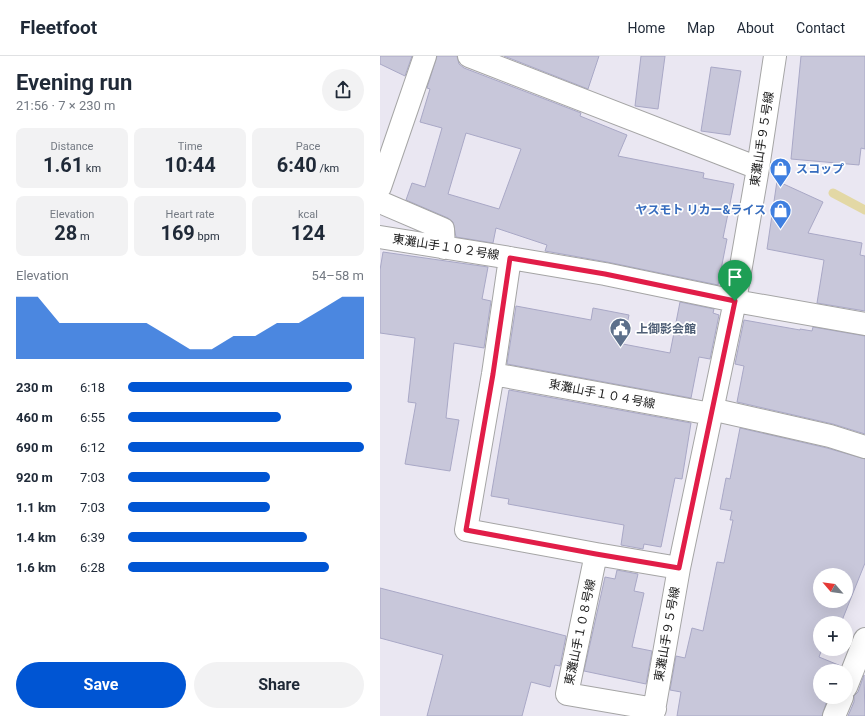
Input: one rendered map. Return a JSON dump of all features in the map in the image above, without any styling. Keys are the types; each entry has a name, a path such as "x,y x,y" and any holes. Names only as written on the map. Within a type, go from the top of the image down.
{"street":[{"path":"380,187 387,141 425,56"},
{"path":"469,56 499,62 758,168"},
{"name":"東灘山手９５号線","path":"654,712 679,568 735,301 758,168 775,56"},
{"path":"380,202 443,230 444,248"},
{"name":"東灘山手１０２号線","path":"380,237 605,274 735,301 865,324"},
{"path":"510,258 493,374 466,530 679,568"},
{"name":"東灘山手１０４号線","path":"493,374 711,412 830,436 865,447"},
{"name":"東灘山手１０８号線","path":"596,554 567,694 654,712"},
{"path":"853,669 865,639"},
{"path":"834,716 839,704"}],"building":[{"path":"380,56 412,56 405,76 380,64"},
{"path":"437,56 457,56 459,64 464,68 581,113 580,116 627,135 618,156 704,173 703,178 734,184 723,238 727,239 718,285 545,251 547,245 496,228 493,243 456,237 453,222 448,218 406,200 412,183 425,187 442,128 420,122 430,89 427,88","holes":["466,133 521,149 499,209 448,194"]},
{"path":"504,56 599,56 588,89"},
{"path":"641,56 665,56 658,109 635,106"},
{"path":"801,56 865,56 865,149 861,148 859,165 791,159"},
{"path":"711,67 741,71 730,135 701,131"},
{"path":"777,181 823,202 808,233 862,243 860,255 865,256 865,311 817,303 824,260 767,249"},
{"path":"383,252 488,267 482,299 491,301 484,348 454,343 446,418 459,420 450,471 405,464 416,403 408,402 415,338 380,333 380,270"},
{"path":"680,302 714,309 713,313 719,315 710,359 699,357 691,398 507,364 516,306 591,320 593,308 629,315 623,344 670,353"},
{"path":"744,320 800,330 812,331 813,327 865,336 865,434 833,424 737,402 744,366 735,364"},
{"path":"509,390 691,423 682,479 675,478 661,547 644,544 643,549 621,545 624,525 508,504 509,499 491,496"},
{"path":"740,428 827,448 865,459 865,563 853,593 853,568 813,568 813,608 847,608 844,616 813,616 813,656 819,656 836,664 813,664 813,704 826,704 822,716 677,716 681,692 670,690 676,656 685,658 692,628 703,631 717,562 724,563 733,520 730,520 732,511 720,509 726,478 730,479"},
{"path":"617,570 638,574 634,591 644,593 632,647 652,651 646,684 584,671 605,577 615,579"},
{"path":"380,588 566,636 560,666 555,665 550,687 531,682 522,716 427,716 443,655 380,638"},
{"path":"864,675 865,716 848,716 854,702 854,696 858,692"}],"waterway":[{"path":"833,193 865,210"}],"place":[{"name":"スコップ","path":"780,188"},
{"name":"ヤスモト リカー&ライス","path":"781,230"},
{"name":"上御影会館","path":"621,348"}],"route":[{"path":"510,258 605,274 735,301 711,409 679,568 466,530 493,374 510,258"}]}
